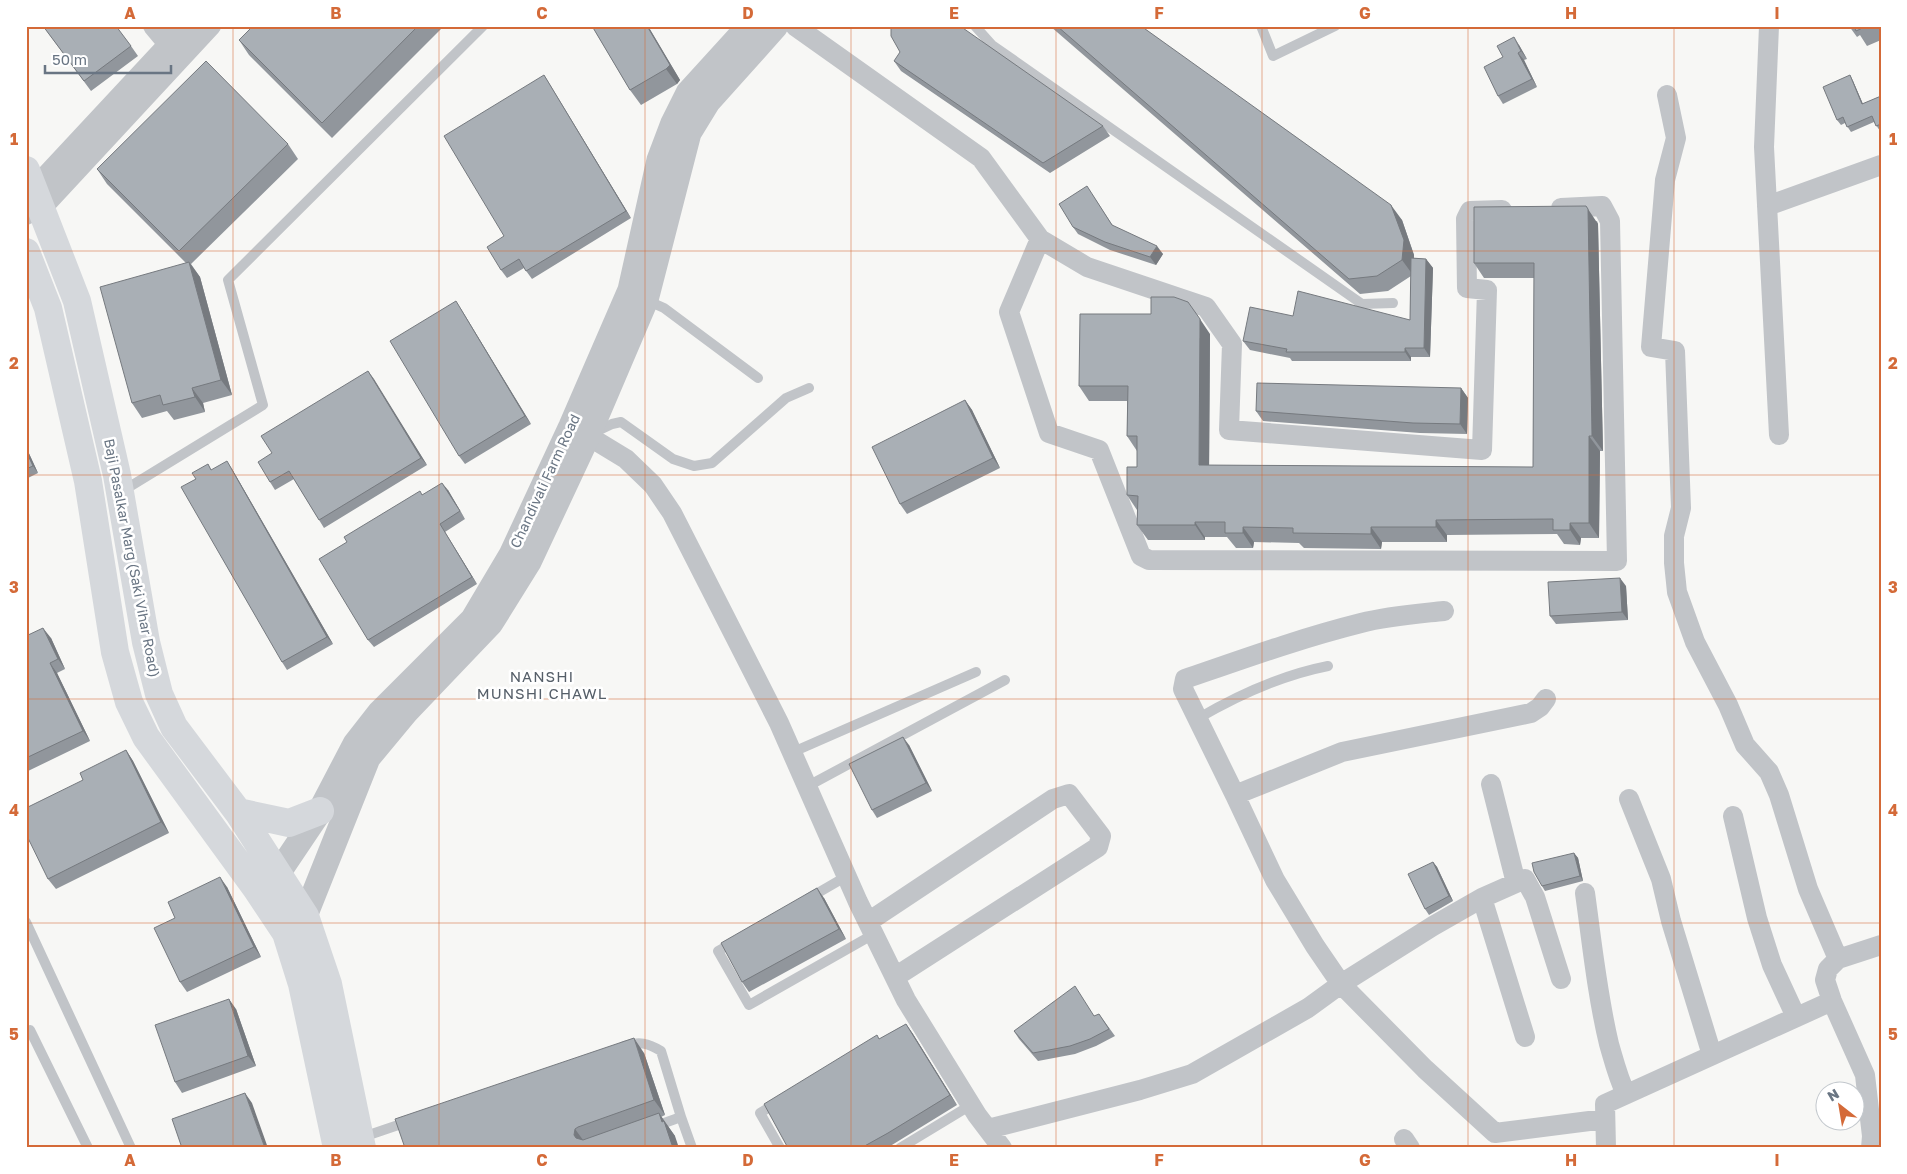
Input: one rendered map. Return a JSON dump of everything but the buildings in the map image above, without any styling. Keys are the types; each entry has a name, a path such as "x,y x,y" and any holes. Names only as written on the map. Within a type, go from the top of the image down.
{"main road":[{"name":"Baji Pasalkar Marg (Saki Vihar Road)","path":"31,194 77,301 118,484 146,642 159,694 174,727 238,812 267,881"},
{"name":"Baji Pasalkar Marg (Saki Vihar Road)","path":"26,252 48,308 88,481 115,652 130,702 146,736 267,881 296,925 328,984 349,1142"},
{"path":"88,481 118,484"},
{"path":"238,812 289,824 320,811"}],"street":[{"path":"31,194 174,34 210,26"},
{"path":"267,881 320,811 360,738 380,712 453,650 491,623 529,562 579,431 638,295 703,93 749,26"},
{"path":"703,93 776,26"},
{"path":"795,26 981,158 1040,239 1087,267 1206,307 1232,344 1228,430 1482,450 1487,290 1467,288 1466,219 1470,211 1516,209"},
{"path":"1769,26 1764,147 1779,435"},
{"path":"1667,95 1676,138 1665,180 1651,347 1675,351 1681,508 1674,536 1677,592 1694,642 1728,705 1745,745 1769,772 1780,795 1808,890 1838,959"},
{"path":"1767,206 1881,165"},
{"path":"1040,239 1010,312 1049,433 1099,450 1141,556 1149,560 1617,561 1610,221 1602,206 1545,208"},
{"path":"579,431 626,459 653,484 672,512 793,752 913,1020 1002,1148"},
{"path":"1444,611 1362,622 1185,679 1183,689 1275,880 1341,984 1425,1069 1495,1133 1605,1119"},
{"path":"296,925 368,758 407,711 453,650"},
{"path":"1235,795 1342,752 1531,713 1540,707 1546,699"},
{"path":"1491,784 1516,883"},
{"path":"871,928 1053,799 1068,794 1101,836 1098,847 895,977"},
{"path":"1629,799 1661,879 1671,921 1712,1055"},
{"path":"1733,816 1757,918 1772,965 1796,1017"},
{"path":"988,1129 1140,1090 1192,1074 1308,1008 1341,984 1433,926 1482,898 1525,879 1535,897 1561,979"},
{"path":"1585,893 1598,988 1619,1082 1626,1094"},
{"path":"1482,898 1525,1037"},
{"path":"1871,1148 1873,1073 1832,1001 1825,980 1828,969 1838,959 1881,945"},
{"path":"1606,1148 1605,1104 1832,1001"}],"lane":[{"path":"118,484 263,405 228,280 483,26"},
{"path":"975,26 992,45 1362,304 1393,303"},
{"path":"1261,26 1273,56 1334,26"},
{"path":"638,295 664,308 758,378"},
{"path":"579,431 621,422 673,460 694,466 712,463 786,398 809,388"},
{"path":"1197,720 1219,706 1246,694 1302,671 1328,666"},
{"path":"793,752 976,672"},
{"path":"808,786 1005,680"},
{"path":"801,903 847,876"},
{"path":"26,922 131,1148"},
{"path":"743,937 718,951 749,1005 871,928"},
{"path":"26,1031 30,1030 88,1148"},
{"path":"617,1049 635,1042 649,1044 661,1051 692,1148"},
{"path":"780,1148 760,1113 785,1098"},
{"path":"900,1148 971,1105"},
{"path":"645,1129 681,1117"},
{"path":"349,1142 416,1119"}],"district":[{"name":"NANSHI MUNSHI CHAWL","path":"542,686"}]}
